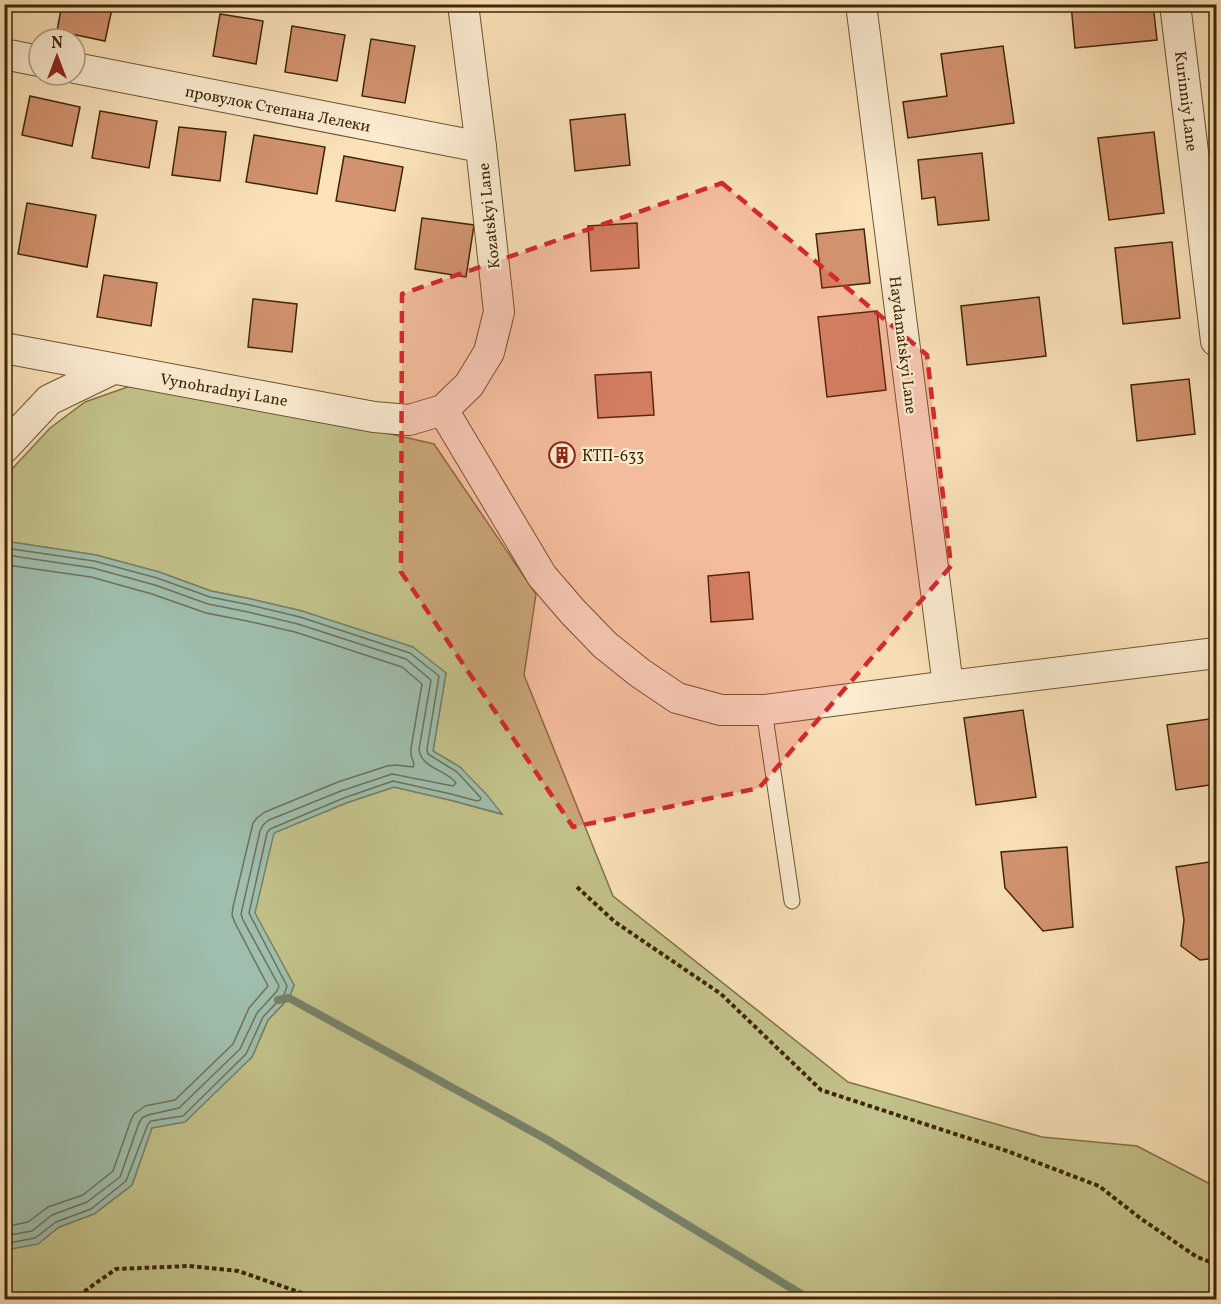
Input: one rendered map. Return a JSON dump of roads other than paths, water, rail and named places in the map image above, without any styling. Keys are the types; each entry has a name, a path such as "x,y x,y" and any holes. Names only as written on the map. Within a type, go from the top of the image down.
{"street":[{"name":"Kozatskyi Lane","path":"443,410 469,385 489,352 499,312 463,4"},
{"name":"Haydamatskyi Lane","path":"861,4 948,686"},
{"name":"Kurinniy Lane","path":"1175,4 1216,341"},
{"path":"4,54 27,59"},
{"name":"провулок Степана Лелеки","path":"87,70 481,147"},
{"name":"Vynohradnyi Lane","path":"4,348 374,417 409,420 443,410"},
{"path":"4,448 49,400 113,369"},
{"path":"443,410 542,576 605,645 640,673 677,698 721,710 764,710 1216,653"}],"lane":[{"path":"764,710 792,901"}],"water":[{"path":"11,542 96,555 159,572 211,591 302,611 413,647 446,673 433,751 460,767 502,814 394,787 346,803 274,833 255,913 294,985 289,998 268,1020 252,1057 185,1122 152,1128 132,1185 94,1214 59,1227 38,1244 5,1250 4,545"}],"waterway":[{"path":"278,1000 289,998 546,1139 811,1300"}],"place":[{"name":"КТП-633","path":"562,455"}]}
